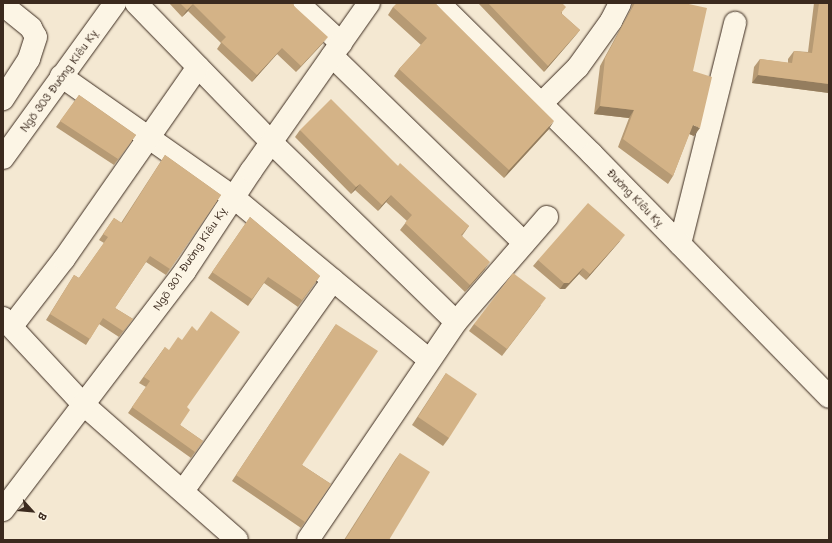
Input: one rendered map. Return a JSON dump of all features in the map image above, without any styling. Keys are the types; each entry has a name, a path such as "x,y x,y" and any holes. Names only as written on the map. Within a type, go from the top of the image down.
{"street":[{"name":"Ngõ 303 Đường Kiêu Kỵ","path":"3,158 115,3"},
{"path":"136,3 271,142 456,322"},
{"path":"298,3 336,50 524,243"},
{"name":"Ngõ 301 Đường Kiêu Kỵ","path":"3,510 185,271 232,197 369,3"},
{"name":"Đường Kiêu Kỵ","path":"439,3 680,244 829,397"},
{"path":"541,104 578,67 611,21 620,3"},
{"path":"3,6 31,28 36,36 29,58 3,99"},
{"path":"680,244 735,23"},
{"path":"198,67 64,259 7,322 83,404 237,540"},
{"path":"61,76 232,197 429,360"},
{"path":"308,540 456,322 547,217"},
{"path":"183,491 333,280"}],"building":[{"path":"180,3 293,3 294,6 328,37 301,66 282,48 257,75 221,42 226,37 193,4 187,10"},
{"path":"397,3 435,3 554,121 509,170 399,69 427,38 393,7"},
{"path":"488,3 562,3 566,7 561,13 580,30 548,66"},
{"path":"635,3 684,3 707,8 693,71 712,77 700,128 693,125 673,176 623,139 634,110 600,106 605,58"},
{"path":"819,3 829,3 829,84 758,75 760,59 792,63 794,51 812,53"},
{"path":"79,95 136,135 118,159 60,121"},
{"path":"331,99 398,166 400,163 469,226 461,235 490,262 470,285 405,223 412,215 391,195 382,205 360,184 356,187 300,130"},
{"path":"165,155 221,195 170,269 150,256 115,308 133,319 123,331 103,318 90,339 50,314 74,275 79,278 108,237 103,234 114,218 122,223"},
{"path":"588,203 625,235 590,274 583,268 569,283 564,283 538,260"},
{"path":"250,217 320,276 302,300 268,277 252,299 212,272"},
{"path":"513,273 546,298 507,349 474,324"},
{"path":"211,311 240,332 187,407 190,410 180,425 203,441 195,452 132,407 150,381 144,377 165,347 169,350 178,337 182,340 192,326 197,331"},
{"path":"336,324 378,351 302,465 331,484 305,522 236,475"},
{"path":"446,373 477,394 449,438 418,417"},
{"path":"400,453 430,472 389,540 345,540"}]}
